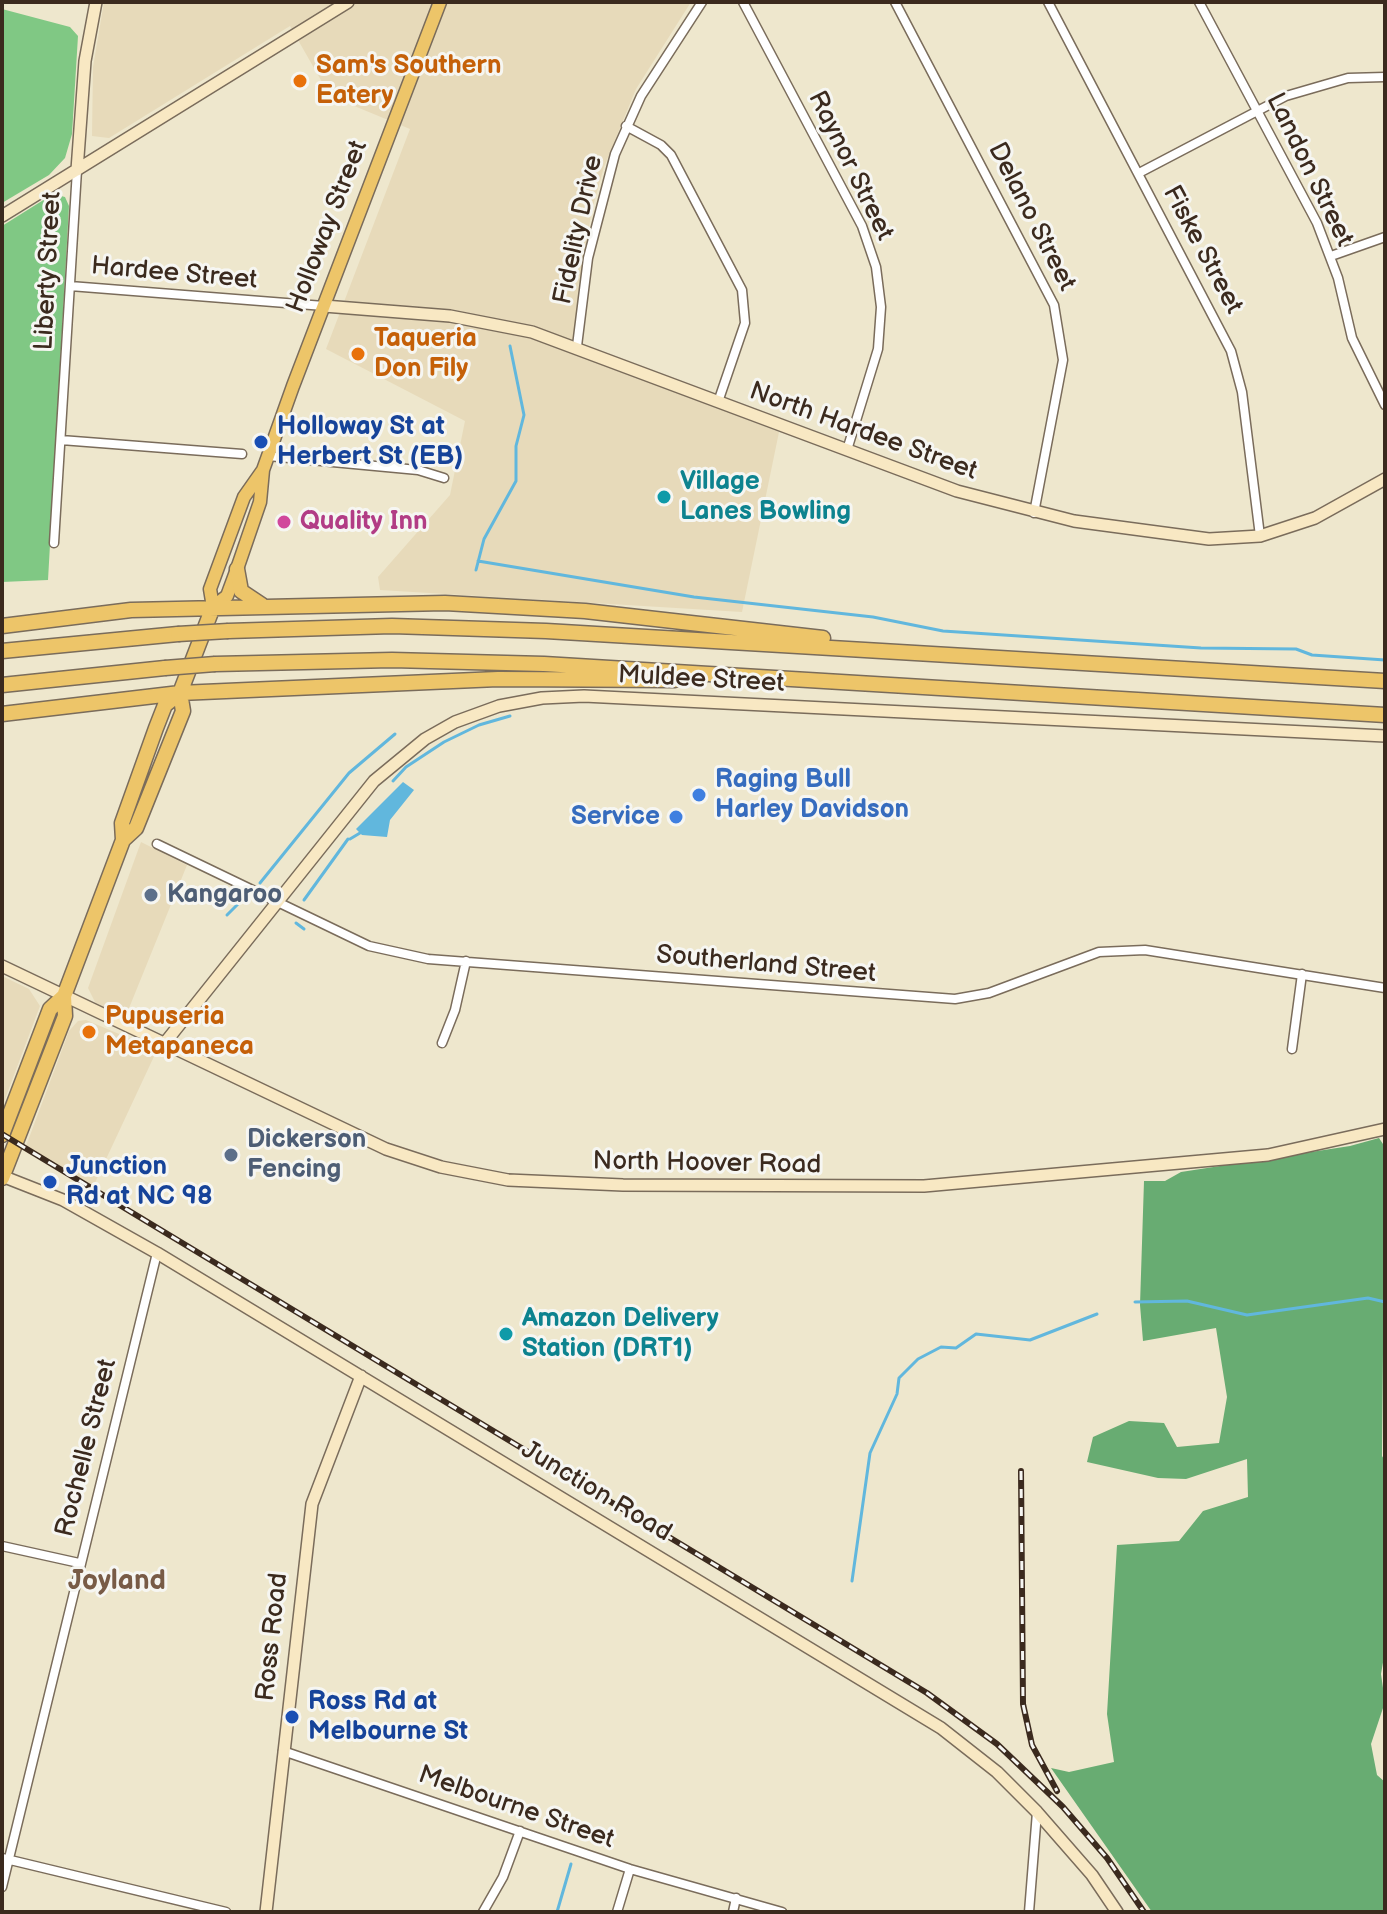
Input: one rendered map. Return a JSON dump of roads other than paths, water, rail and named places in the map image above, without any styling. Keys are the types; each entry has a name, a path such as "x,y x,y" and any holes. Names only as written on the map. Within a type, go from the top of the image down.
{"highway":[{"path":"237,569 241,591 262,605"},
{"path":"2,619 262,605 445,603 546,607 774,631 907,651"},
{"name":"Holloway Street","path":"2,1177 65,1016 64,996 123,840 122,823 156,728 165,705 180,693 213,607"},
{"path":"2,626 55,618"},
{"path":"2,651 228,631 469,628 1385,681"},
{"path":"2,685 215,664 453,661 1385,715"},
{"path":"2,714 180,693 498,679 673,680 727,675"},
{"name":"Holloway Street","path":"123,840 136,828 183,711 180,693"},
{"path":"128,700 146,706 156,728"},
{"name":"Holloway Street","path":"2,1135 50,1009 64,996"}],"main road":[{"name":"Holloway Street","path":"263,470 244,497 210,589 213,607 227,596 260,502 263,470 268,456 440,2"}],"street":[{"name":"Liberty Street","path":"54,543 85,61 96,2"},
{"path":"2,216 348,2"},
{"name":"Fidelity Drive","path":"577,346 598,213 626,126 664,56 702,2"},
{"name":"Raynor Street","path":"743,2 862,226 876,267 881,307 878,349 847,450"},
{"name":"Delano Street","path":"895,2 1054,305 1063,360 1034,513"},
{"name":"Fiske Street","path":"1048,2 1231,351 1242,392 1260,536"},
{"name":"Landon Street","path":"1199,2 1301,188 1331,256 1352,338 1385,405"},
{"path":"1139,173 1257,110 1311,86 1348,78 1385,77"},
{"path":"626,126 661,145 671,155 742,290 745,323 718,402"},
{"path":"1331,256 1385,237"},
{"name":"Hardee Street","path":"70,286 324,306"},
{"name":"North Hardee Street","path":"324,306 480,320 577,346 957,491 1034,513 1199,538 1260,536 1315,518 1385,479"},
{"path":"61,440 242,454"},
{"path":"268,456 418,470 444,478"},
{"name":"Muldee Street","path":"164,1044 363,794 399,758 455,722 485,710 527,700 584,696 1385,736"},
{"name":"Southerland Street","path":"157,844 380,950 466,961 936,999 976,997 1070,961 1121,950 1177,953 1385,988"},
{"path":"442,1043 455,1010 466,961"},
{"name":"North Hoover Road","path":"2,966 401,1155 508,1180 695,1186 924,1186 1268,1155 1385,1129"},
{"path":"1292,1049 1302,974"},
{"name":"Junction Road","path":"2,1177 63,1200 157,1253 884,1691 965,1746 1037,1812 1092,1875 1117,1912"},
{"name":"Rochelle Street","path":"2,1887 5,1858 157,1253"},
{"name":"Ross Road","path":"266,1912 312,1504 361,1376"},
{"path":"2,1546 79,1563"},
{"name":"Melbourne Street","path":"283,1751 630,1869 782,1912"},
{"path":"1029,1912 1037,1812"},
{"path":"483,1912 503,1877 520,1831"},
{"path":"5,1858 226,1912"},
{"path":"617,1912 630,1869"},
{"path":"733,1912 736,1898"}],"water":[{"path":"403,782 414,790 390,820 387,837 362,835 356,829"}],"waterway":[{"path":"476,570 484,539 516,481 516,446 524,415 510,346"},
{"path":"478,561 694,597 873,617 943,631 1201,648 1296,649 1312,655 1385,660"},
{"path":"393,781 406,767 444,742 479,725 510,716"},
{"path":"260,883 349,773 395,734"},
{"path":"350,839 360,833"},
{"path":"304,900 348,839"},
{"path":"227,915 242,900"},
{"path":"296,923 304,929"},
{"path":"1135,1302 1187,1301 1247,1315 1368,1298 1385,1302"},
{"path":"852,1581 870,1453 897,1394 899,1378 918,1359 941,1347 956,1348 976,1334 1030,1340 1097,1314"},
{"path":"557,1912 571,1864"}],"railway":[{"path":"2,1134 927,1693 997,1744 1063,1807 1107,1858 1144,1912"},
{"path":"1021,1471 1023,1704 1032,1745 1057,1791"}],"place":[{"name":"Sam's Southern Eatery","path":"300,81"},
{"name":"Taqueria Don Fily","path":"358,354"},
{"name":"Holloway St at Herbert St (EB)","path":"261,442"},
{"name":"Village Lanes Bowling","path":"664,497"},
{"name":"Quality Inn","path":"284,522"},
{"name":"Raging Bull Harley Davidson","path":"699,795"},
{"name":"Service","path":"676,817"},
{"name":"Kangaroo","path":"151,895"},
{"name":"Pupuseria Metapaneca","path":"89,1032"},
{"name":"Dickerson Fencing","path":"231,1155"},
{"name":"Junction Rd at NC 98","path":"50,1182"},
{"name":"Amazon Delivery Station (DRT1)","path":"506,1334"},
{"name":"Ross Rd at Melbourne St","path":"292,1717"}],"district":[{"name":"Joyland","path":"117,1582"}]}
